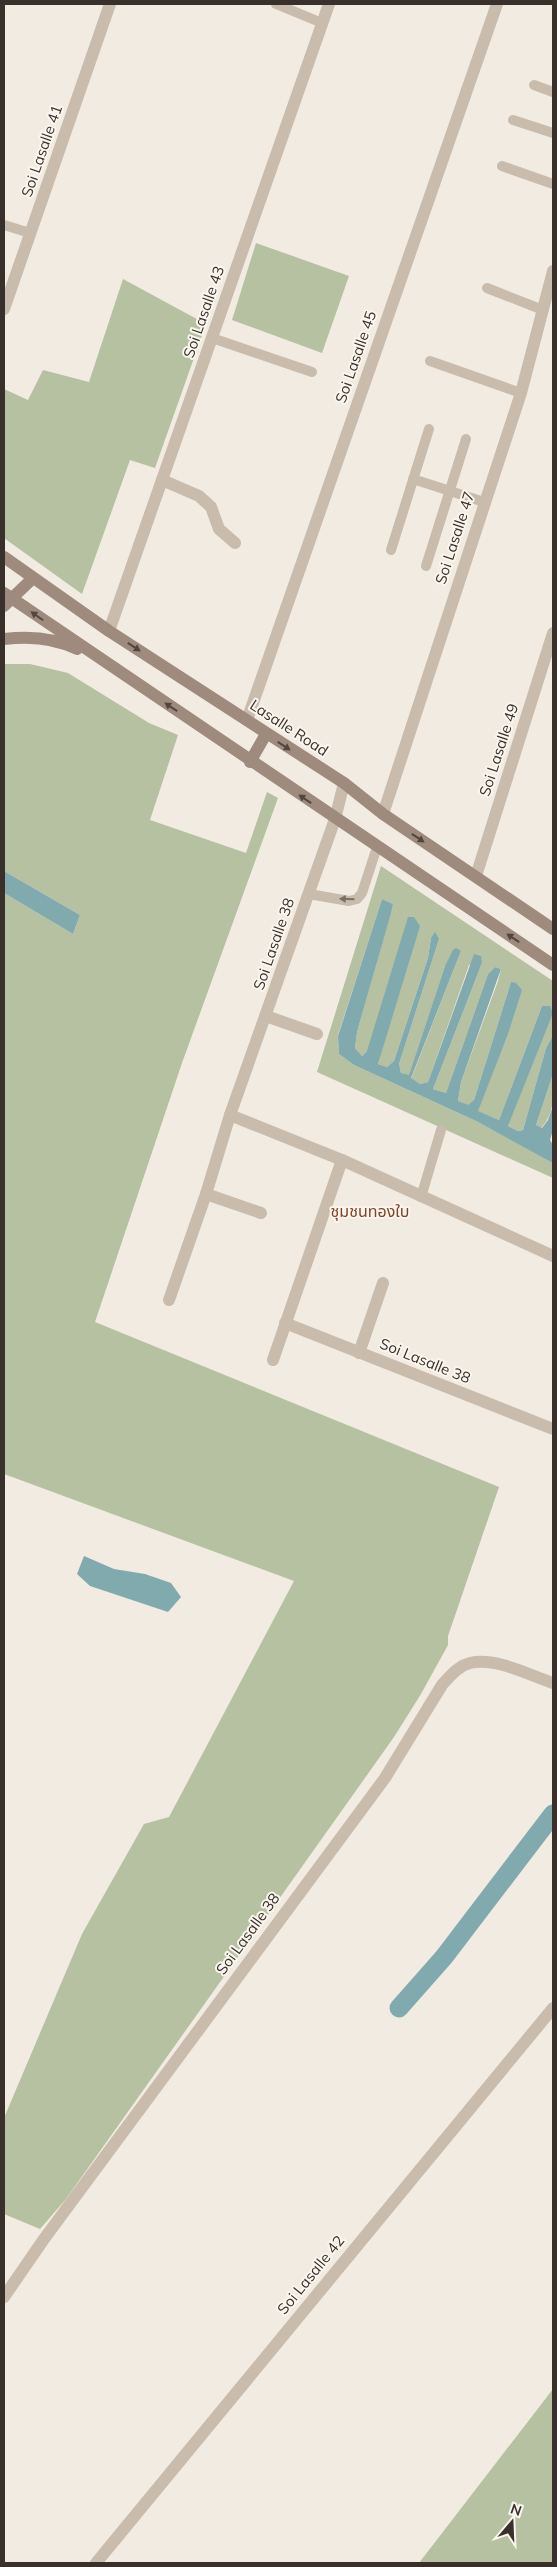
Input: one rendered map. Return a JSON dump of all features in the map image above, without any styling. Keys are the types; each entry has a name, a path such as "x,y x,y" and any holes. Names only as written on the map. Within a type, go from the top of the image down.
{"street":[{"name":"Soi Lasalle 41","path":"4,309 110,4"},
{"name":"Soi Lasalle 43","path":"109,631 329,4"},
{"name":"Soi Lasalle 45","path":"247,720 496,4"},
{"name":"Soi Lasalle 47","path":"383,814 521,393 553,271"},
{"path":"162,480 199,496 211,506 219,529 235,543"},
{"name":"Lasalle Road","path":"5,560 109,631 344,783 383,814 553,929"},
{"path":"33,578 7,599 553,965"},
{"name":"Soi Lasalle 49","path":"476,876 553,633"},
{"path":"4,639 24,637 47,640 74,647 108,665"},
{"path":"250,762 266,734"},
{"name":"Soi Lasalle 38","path":"169,1300 206,1194 230,1115 335,819 344,783"},
{"path":"266,1016 317,1034"},
{"path":"230,1115 342,1160 553,1256"},
{"path":"273,1360 342,1160"},
{"path":"206,1194 261,1213"},
{"path":"359,1353 383,1284"},
{"name":"Soi Lasalle 38","path":"285,1323 553,1429"},
{"name":"Soi Lasalle 38","path":"4,2297 44,2239 385,1778 442,1685 454,1672 470,1664 494,1663 553,1683"},
{"name":"Soi Lasalle 42","path":"100,2562 553,2008"}],"lane":[{"path":"276,4 322,23"},
{"path":"534,85 553,92"},
{"path":"513,120 553,133"},
{"path":"502,166 553,184"},
{"path":"4,225 30,234"},
{"path":"487,288 543,310"},
{"path":"212,338 312,372"},
{"path":"430,362 521,393"},
{"path":"391,550 429,430"},
{"path":"426,566 466,439"},
{"path":"413,479 484,502"},
{"path":"309,894 349,901 357,899 362,893 377,847"},
{"path":"421,1197 441,1130"}],"green space":[{"path":"256,243 349,276 322,353 232,320"},
{"path":"123,279 206,324 155,468 130,460 82,594 4,538 4,389 28,400 43,370 89,382"},
{"path":"4,664 30,664 68,673 149,723 178,735 150,820 246,853 267,792 278,798 182,1063 95,1322 499,1487 448,1636 448,1645 421,1694 394,1737 66,2199 40,2229 4,2214 4,2118 82,1934 144,1824 169,1817 294,1581 4,1474 4,893 73,934 80,915 4,871"},
{"path":"381,866 553,981 553,1035 546,1048 523,1130 518,1131 508,1126 542,1006 499,1120 477,1111 507,1037 511,982 474,1100 468,1106 458,1101 461,1082 498,981 501,969 495,967 488,974 446,1093 433,1089 482,963 469,965 428,1082 420,1084 411,1079 461,951 445,966 409,1076 401,1073 399,1064 439,939 431,938 428,958 394,1061 387,1067 378,1064 381,1052 367,1051 362,1056 355,1048 357,1032 393,904 382,899 338,1035 339,1054 354,1065 478,1122 553,1162 553,1178 317,1072"},
{"path":"553,1074 551,1109 546,1122 541,1128 536,1125"},
{"path":"553,2389 553,2563 419,2563"}],"water":[{"path":"4,871 80,915 73,934 4,893"},
{"path":"382,899 393,904 357,1032 355,1048 362,1056 367,1051 408,917 414,917 420,926 378,1064 387,1067 394,1061 428,958 431,938 435,932 439,939 399,1064 401,1073 409,1075 445,966 453,950 456,948 461,951 411,1078 420,1084 428,1082 474,954 481,956 482,963 433,1089 446,1093 488,974 495,967 501,969 461,1082 458,1101 468,1105 474,1100 511,982 516,983 522,990 507,1037 478,1111 499,1120 542,1006 550,1006 553,1013 508,1126 518,1131 523,1130 546,1048 553,1035 553,1074 536,1125 542,1128 548,1120 553,1106 553,1130 550,1140 553,1145 553,1163 478,1122 354,1065 339,1054 338,1036"},
{"path":"84,1556 114,1569 145,1574 171,1583 181,1597 168,1612 90,1586 77,1574"}],"waterway":[{"path":"399,2008 444,1957 553,1814"}],"district":[{"name":"ชุมชนทองใบ","path":"370,1211"}]}
